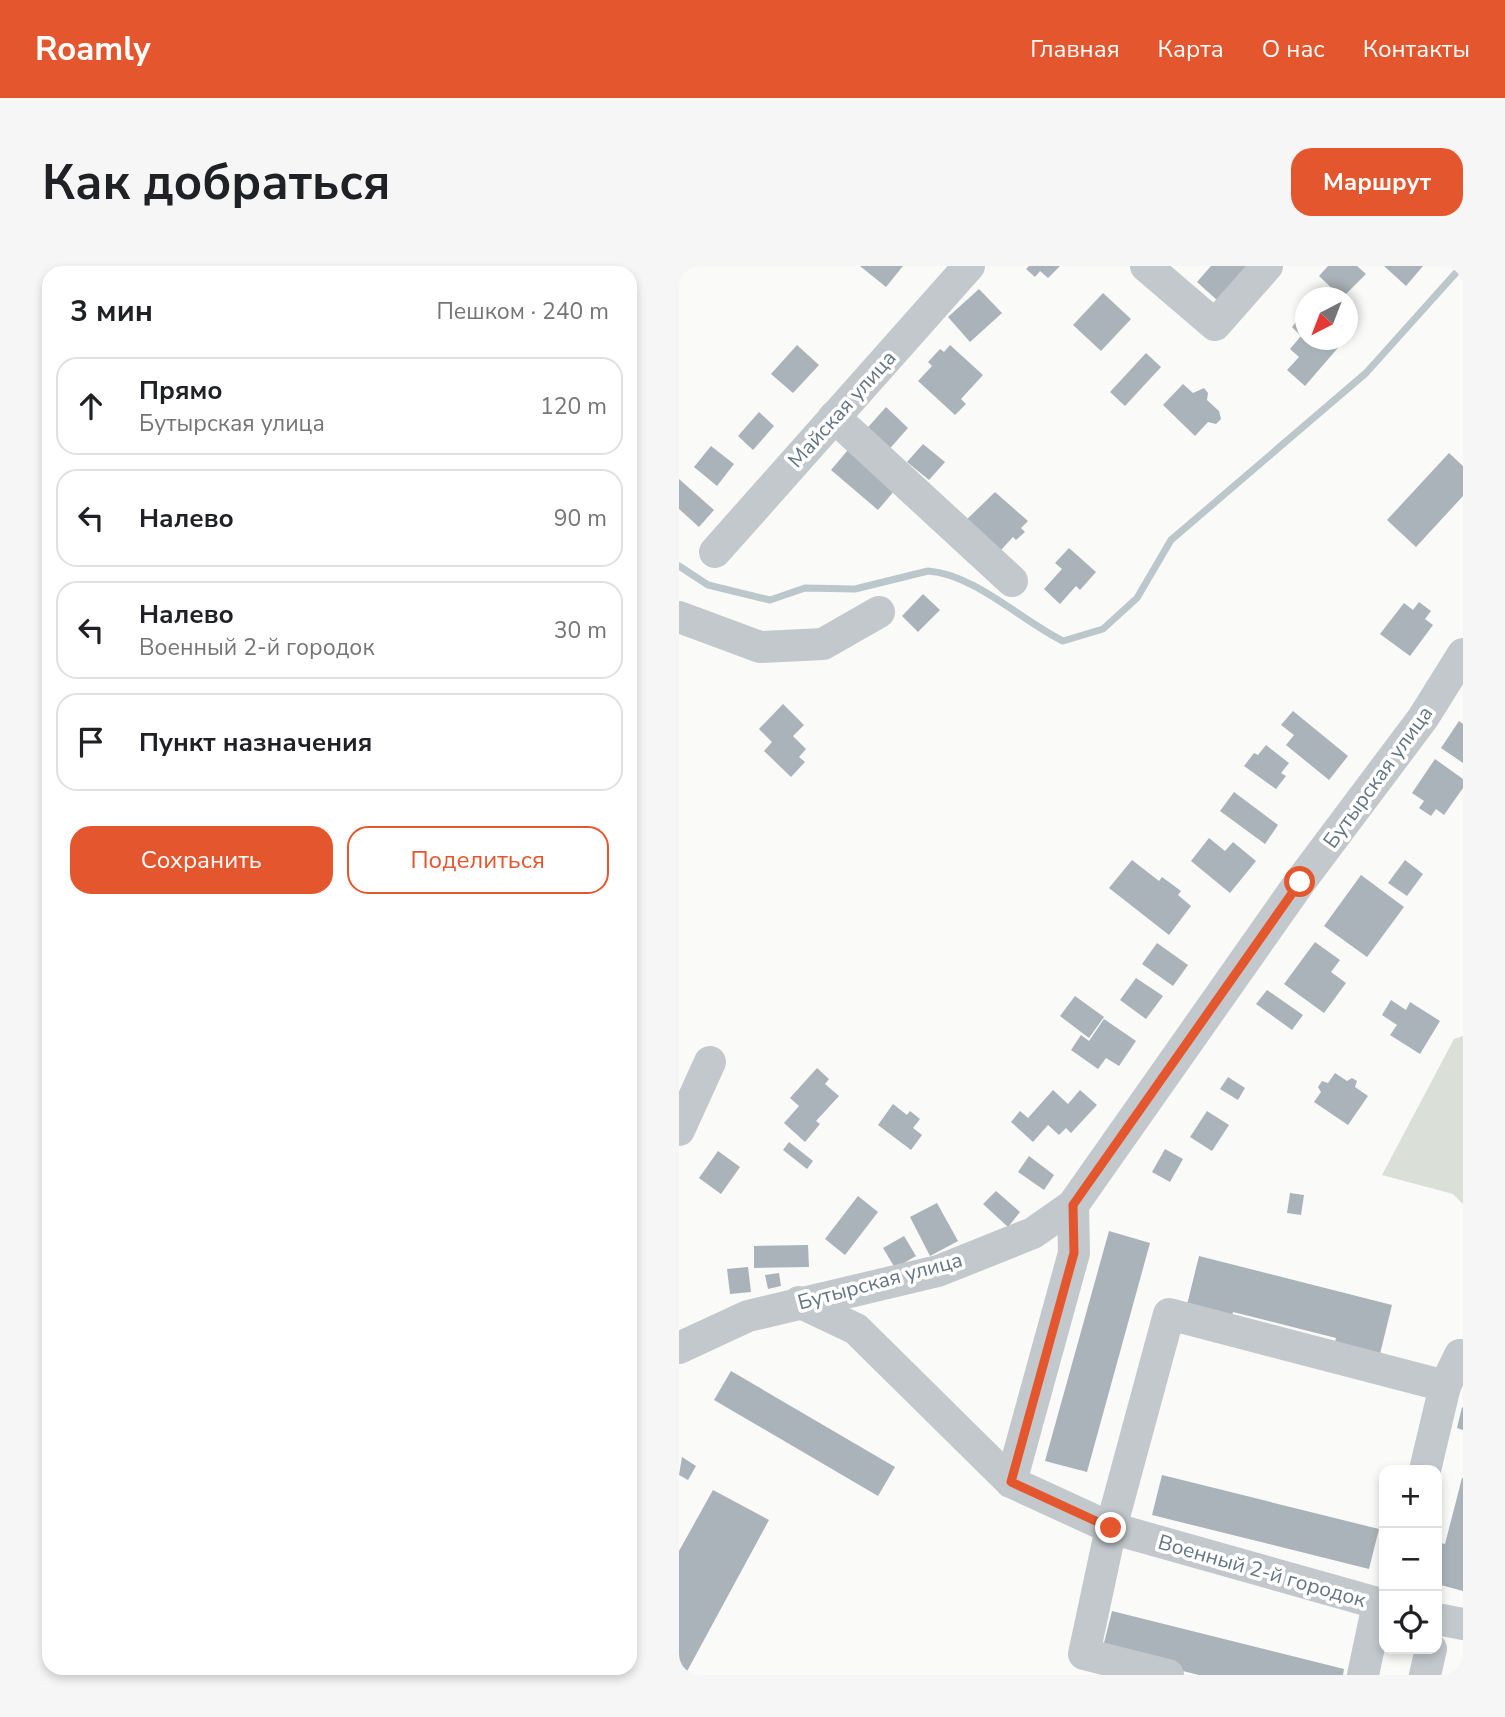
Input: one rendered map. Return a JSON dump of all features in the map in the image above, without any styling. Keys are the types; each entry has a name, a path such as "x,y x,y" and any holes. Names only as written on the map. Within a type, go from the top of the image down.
{"street":[{"name":"Майская улица","path":"715,552 969,266"},
{"path":"1146,266 1215,325 1268,266"},
{"path":"834,417 1011,581"},
{"path":"679,617 760,647 823,644 879,612"},
{"name":"Бутырская улица","path":"679,1348 748,1316 938,1271 1033,1233 1073,1205 1300,882 1423,719 1463,654"},
{"path":"679,1130 710,1062"},
{"path":"1011,1482 1074,1253 1073,1205"},
{"name":"Военный 2-й городок","path":"799,1302 856,1329 1011,1482 1111,1528 1379,1603"},
{"path":"1168,1675 1084,1654 1111,1528 1169,1314 1445,1386"},
{"path":"1426,1465 1445,1386 1460,1355 1463,1356"},
{"path":"1363,1675 1379,1612"},
{"path":"1425,1675 1432,1654"}],"shaded area":[{"path":"1463,1036 1463,1204 1453,1194 1382,1175 1454,1039"}],"building":[{"path":"860,266 903,266 886,287"},
{"path":"1029,266 1060,266 1048,278 1040,271 1035,277 1026,269"},
{"path":"1211,266 1257,266 1218,301 1197,282"},
{"path":"1328,266 1357,266 1366,274 1353,287 1330,287 1319,276"},
{"path":"1384,266 1423,266 1406,286"},
{"path":"979,289 1002,313 970,342 948,317"},
{"path":"1103,293 1131,319 1101,351 1073,325"},
{"path":"1295,343 1295,350 1336,350 1305,386 1287,370 1299,357 1290,349"},
{"path":"797,345 819,365 793,393 771,374"},
{"path":"950,345 983,375 961,399 966,404 955,415 918,381 932,366 928,362 940,349 944,352"},
{"path":"1146,353 1161,367 1125,406 1110,392"},
{"path":"1183,384 1193,393 1204,388 1208,393 1207,400 1219,411 1221,419 1216,424 1208,422 1195,436 1163,405"},
{"path":"886,407 908,428 885,454 862,434"},
{"path":"759,412 774,426 753,450 738,436"},
{"path":"853,444 900,484 878,510 831,470"},
{"path":"923,444 945,462 929,480 907,462"},
{"path":"711,446 734,464 717,486 694,467"},
{"path":"1449,453 1463,466 1463,496 1416,547 1387,520"},
{"path":"679,479 714,510 699,527 679,509"},
{"path":"995,492 1028,521 1021,528 1025,532 1016,540 1013,537 1001,550 961,525"},
{"path":"1069,548 1096,572 1080,590 1076,586 1060,604 1044,589 1062,569 1055,563"},
{"path":"923,594 940,610 918,632 902,616"},
{"path":"1419,602 1431,611 1425,619 1433,625 1410,656 1380,634 1404,603 1413,610"},
{"path":"783,704 804,725 793,736 806,749 799,757 805,762 791,777 764,751 772,742 759,729"},
{"path":"1293,711 1348,756 1329,780 1286,745 1294,735 1281,725"},
{"path":"1459,721 1463,724 1463,763 1441,748"},
{"path":"1266,745 1289,763 1281,773 1286,776 1276,789 1244,766 1254,753 1258,755"},
{"path":"1435,759 1463,779 1463,788 1444,815 1436,809 1431,816 1419,808 1424,801 1412,793"},
{"path":"1234,792 1278,825 1265,844 1220,811"},
{"path":"1209,838 1225,851 1233,842 1256,861 1230,893 1191,861"},
{"path":"1132,860 1159,881 1162,877 1181,891 1178,895 1191,906 1169,935 1109,888"},
{"path":"1405,860 1423,874 1407,896 1388,883"},
{"path":"1361,875 1404,907 1367,957 1324,926"},
{"path":"1315,942 1340,960 1331,972 1346,983 1324,1013 1284,984"},
{"path":"1157,943 1188,965 1173,986 1142,964"},
{"path":"1136,978 1163,996 1146,1019 1120,1000"},
{"path":"1267,990 1303,1015 1292,1030 1256,1004"},
{"path":"1075,996 1104,1017 1089,1038 1060,1016"},
{"path":"1391,1000 1406,1010 1410,1002 1440,1021 1420,1054 1390,1035 1397,1025 1382,1015"},
{"path":"1104,1019 1136,1041 1119,1066 1106,1058 1098,1069 1071,1050 1081,1035 1089,1041"},
{"path":"817,1068 829,1079 825,1084 839,1096 816,1121 820,1124 805,1142 784,1123 799,1106 790,1098"},
{"path":"1335,1073 1347,1081 1352,1078 1357,1081 1355,1087 1368,1096 1348,1125 1314,1102 1321,1092 1318,1087 1322,1081 1328,1083"},
{"path":"1228,1077 1245,1088 1238,1100 1220,1089"},
{"path":"1053,1090 1068,1104 1080,1090 1097,1105 1071,1133 1066,1128 1059,1135 1048,1125 1033,1142 1011,1122 1020,1111 1028,1118"},
{"path":"893,1104 907,1115 910,1111 920,1119 913,1128 922,1135 911,1150 878,1125"},
{"path":"1207,1111 1229,1125 1212,1151 1190,1137"},
{"path":"789,1142 813,1161 807,1169 783,1150"},
{"path":"1165,1149 1183,1159 1170,1182 1152,1172"},
{"path":"718,1151 740,1167 721,1194 699,1178"},
{"path":"1029,1156 1054,1175 1044,1190 1018,1172"},
{"path":"996,1191 1020,1212 1008,1227 983,1204"},
{"path":"1290,1193 1304,1195 1301,1215 1287,1213"},
{"path":"858,1196 878,1212 845,1255 825,1239"},
{"path":"937,1203 958,1241 930,1256 910,1217"},
{"path":"1109,1231 1150,1243 1087,1472 1045,1461"},
{"path":"904,1236 916,1256 895,1268 883,1248"},
{"path":"808,1245 809,1267 754,1268 754,1246"},
{"path":"1199,1256 1392,1305 1379,1358 1334,1347 1336,1338 1233,1312 1231,1320 1186,1309"},
{"path":"748,1267 751,1292 730,1294 727,1269"},
{"path":"779,1273 781,1286 768,1289 765,1275"},
{"path":"731,1371 895,1467 878,1496 714,1400"},
{"path":"1463,1408 1463,1430 1457,1428"},
{"path":"682,1457 696,1466 688,1480 679,1475"},
{"path":"1162,1475 1379,1529 1369,1569 1152,1515"},
{"path":"1463,1478 1463,1591 1442,1585 1442,1543 1445,1544"},
{"path":"713,1490 769,1520 685,1675 679,1675 679,1551"},
{"path":"1112,1611 1344,1669 1343,1675 1199,1675 1102,1651"}],"waterway":[{"path":"679,566 708,585 770,600 805,588 855,589 928,571 963,580 1063,641 1103,629 1137,598 1171,540 1366,373 1462,266"}],"route":[{"path":"1111,1528 1011,1482 1074,1253 1073,1205 1300,882"}]}
